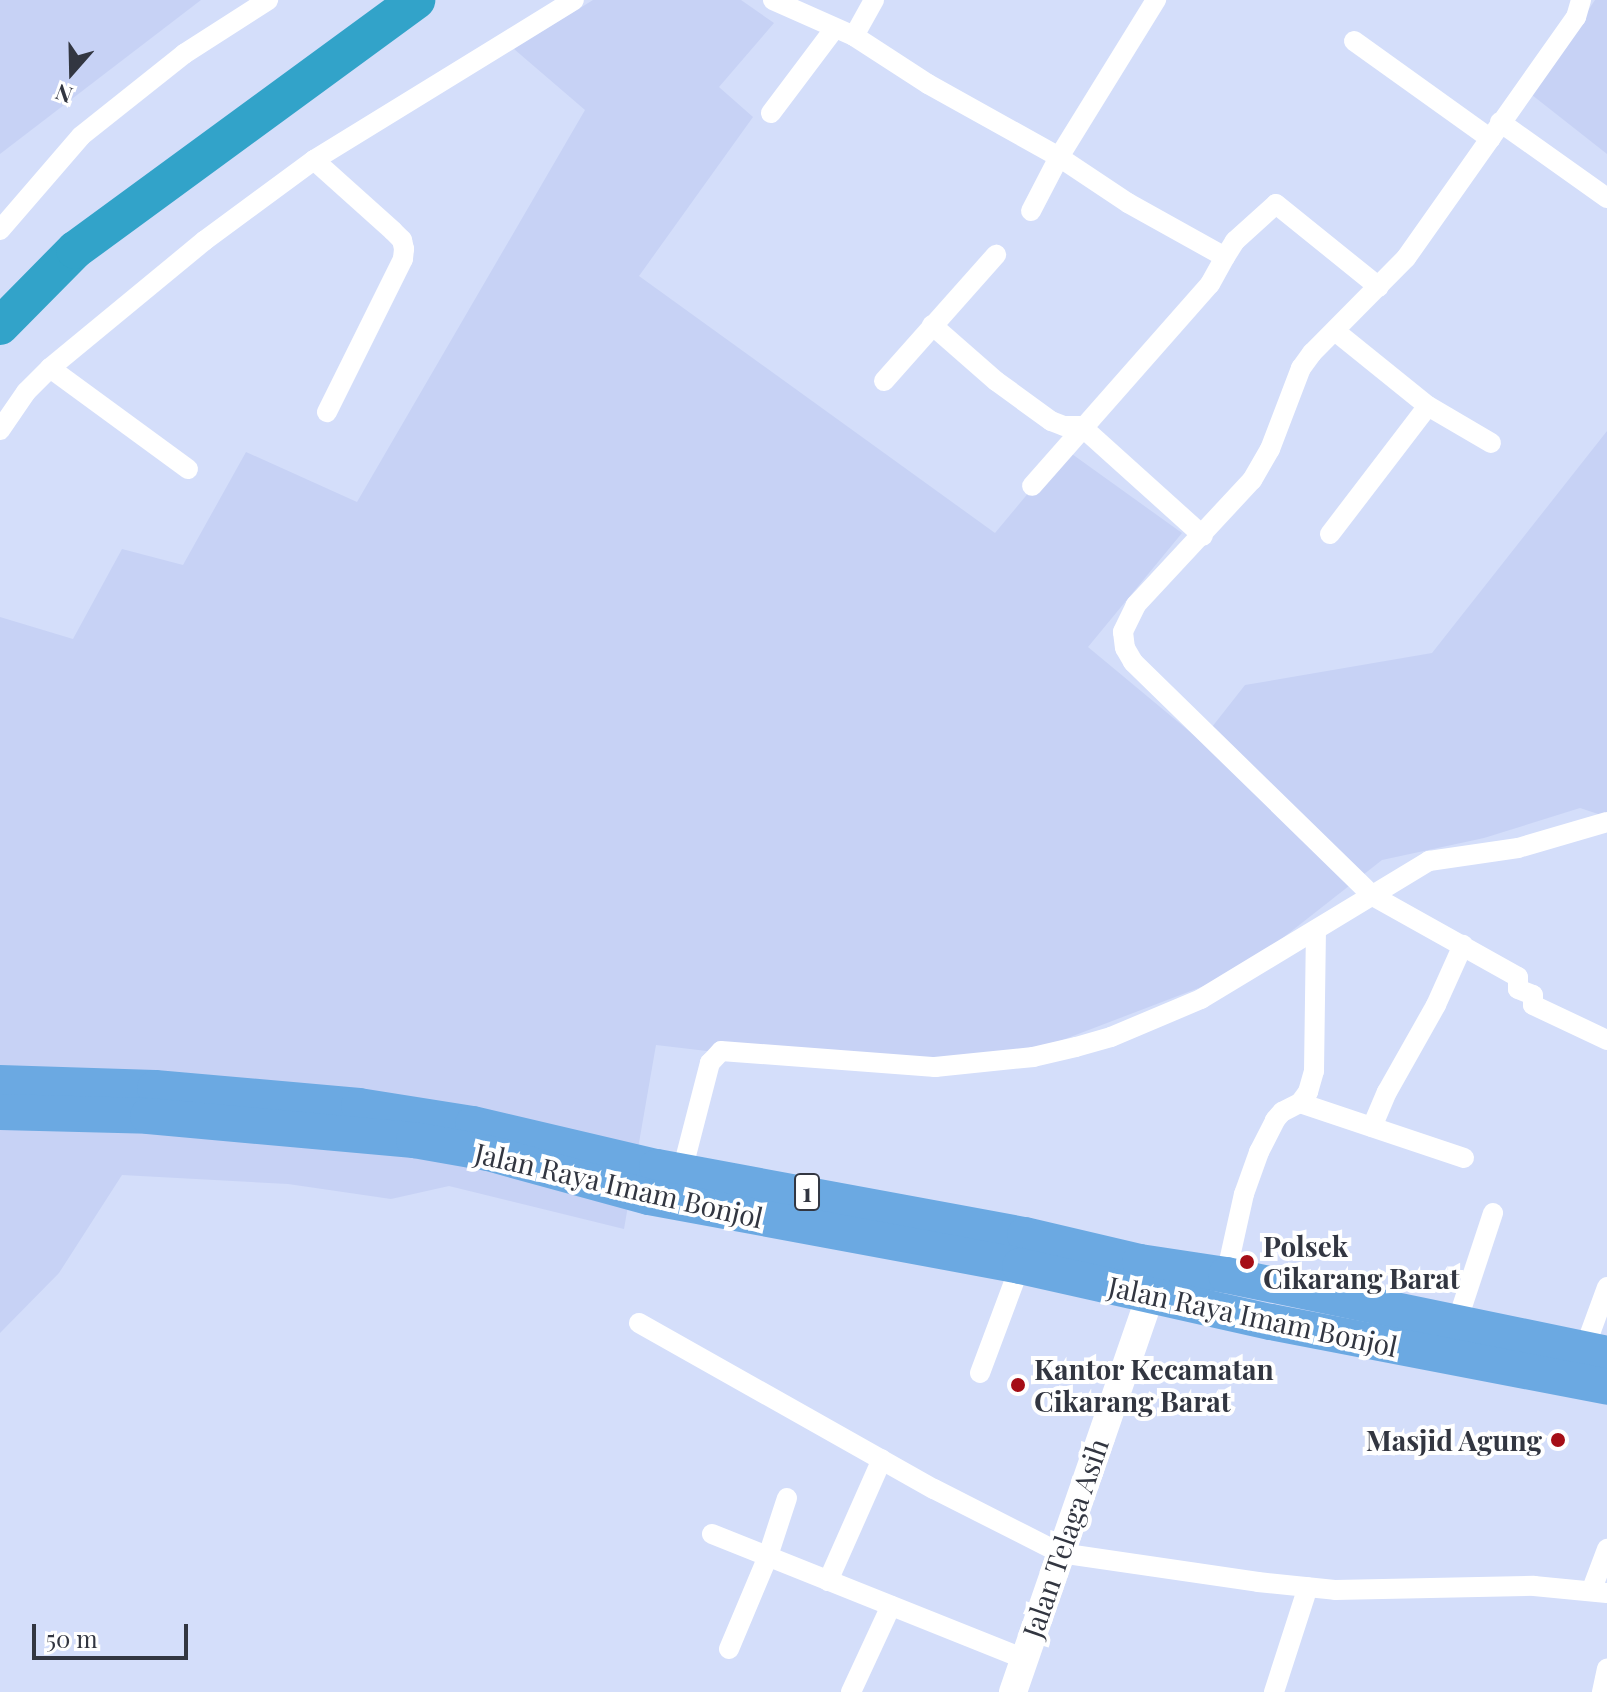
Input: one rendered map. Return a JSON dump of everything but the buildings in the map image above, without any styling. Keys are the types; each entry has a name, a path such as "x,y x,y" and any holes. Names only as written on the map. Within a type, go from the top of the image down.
{"highway":[{"name":"Jalan Raya Imam Bonjol","path":"0,1083 155,1088 359,1106 473,1124 663,1178 1020,1266 1271,1322 1607,1387"},
{"name":"Jalan Raya Imam Bonjol","path":"0,1112 148,1116 414,1140 1025,1235 1140,1262 1226,1275 1595,1352"}],"street":[{"path":"0,230 81,136 184,54 268,0"},
{"path":"0,430 26,392 129,300 314,160 574,0"},
{"path":"773,0 854,36 928,84 1059,157 1128,203 1225,257"},
{"path":"854,36 874,0"},
{"path":"1031,211 1059,157 1156,0"},
{"path":"1581,0 1576,17 1406,258 1301,368 1270,449 1252,480 1127,618 1123,632 1125,648 1133,662 1373,896 1518,977 1518,989 1533,995 1533,1005 1607,1040"},
{"path":"771,113 835,28"},
{"path":"1354,41 1607,198"},
{"path":"314,160 393,231 404,249 381,305 327,412"},
{"path":"1032,486 1081,426 1204,292 1235,241 1276,204 1379,287"},
{"path":"884,381 996,255"},
{"path":"932,325 996,381 1051,421 1064,426 1081,426 1203,536"},
{"path":"1335,331 1428,406 1491,443"},
{"path":"50,368 188,469"},
{"path":"1330,534 1428,406"},
{"path":"663,1178 710,1063 721,1051 935,1067 1033,1057 1111,1037 1177,1011 1429,861 1530,845 1607,822"},
{"path":"1226,1275 1244,1194 1259,1152 1282,1112 1300,1103 1308,1092 1314,1071 1316,930"},
{"path":"1372,1127 1387,1092 1436,1005 1463,945"},
{"path":"1300,1103 1464,1158"},
{"path":"1456,1325 1493,1213"},
{"path":"980,1373 1020,1266"},
{"path":"1595,1352 1607,1287"},
{"name":"Jalan Telaga Asih","path":"1013,1692 1151,1293"},
{"path":"639,1323 882,1459 1060,1553 1308,1587 1600,1591 1607,1549"},
{"path":"828,1581 882,1459"},
{"path":"729,1649 768,1556 787,1498"},
{"path":"712,1534 1024,1659"},
{"path":"1274,1692 1308,1587"},
{"path":"851,1692 891,1606"},
{"path":"1602,1692 1607,1669"}],"shaded area":[{"path":"0,0 201,0 0,154"},
{"path":"593,0 741,0 774,23 719,87 753,117 639,276 995,533 1065,449 1182,533 1088,647 1201,741 1245,685 1432,653 1607,431 1607,817 1580,808 1484,838 1382,860 1238,973 1010,1060 784,1060 656,1045 624,1229 449,1186 391,1199 288,1184 122,1175 59,1273 0,1333 0,617 73,639 122,549 183,565 246,452 357,502 585,110 514,49"},
{"path":"1595,0 1607,0 1607,154 1532,95"}],"waterway":[{"path":"0,326 75,250 416,0"}],"place":[{"name":"Polsek Cikarang Barat","path":"1247,1262"},
{"name":"Kantor Kecamatan Cikarang Barat","path":"1018,1385"},
{"name":"Masjid Agung","path":"1558,1440"}]}
